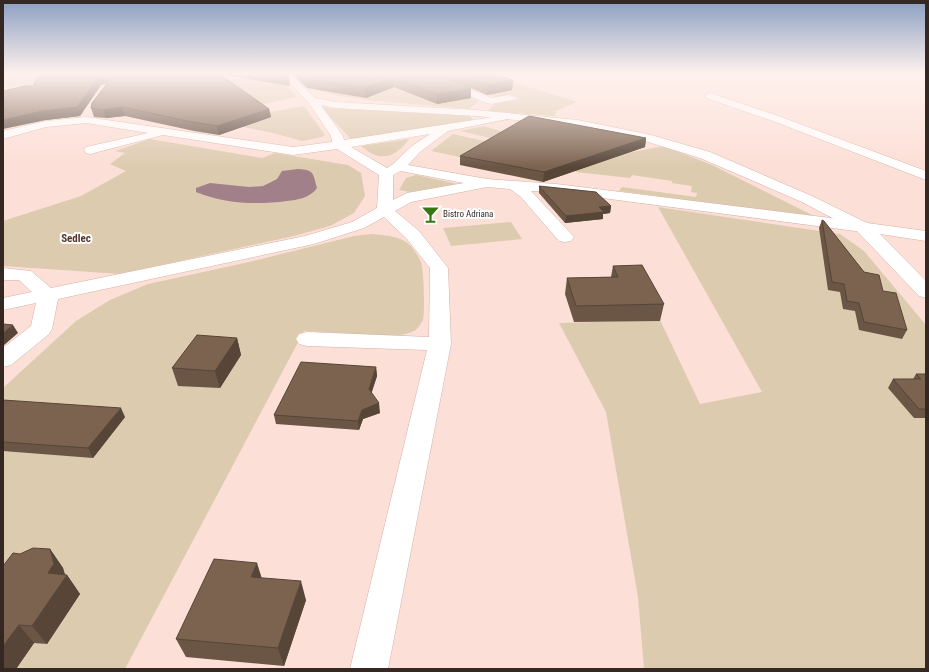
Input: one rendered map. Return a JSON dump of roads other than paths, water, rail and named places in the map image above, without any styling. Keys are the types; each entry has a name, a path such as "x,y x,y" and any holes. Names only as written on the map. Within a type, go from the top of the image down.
{"street":[{"path":"315,104 337,136 339,145"},
{"path":"332,104 509,116 578,123 651,139 705,155 807,199 863,227 926,292"},
{"path":"479,111 487,104"},
{"path":"734,104 926,176"},
{"path":"3,135 88,115 170,131 293,151 448,128 509,116"},
{"path":"385,210 392,170 416,149 448,128"},
{"path":"90,150 170,131"},
{"path":"339,145 392,170 487,183 556,188 926,236"},
{"path":"3,304 48,296 308,240 358,225 407,198 487,183"},
{"path":"512,184 526,194 565,237"},
{"path":"369,669 440,344 439,268 413,235 385,210"},
{"path":"3,274 24,275 48,296"},
{"path":"3,360 41,329 48,296"},
{"path":"307,339 440,344"}],"place":[{"name":"Bistro Adriana","path":"430,214"}],"district":[{"name":"Sedlec","path":"76,238"}]}
